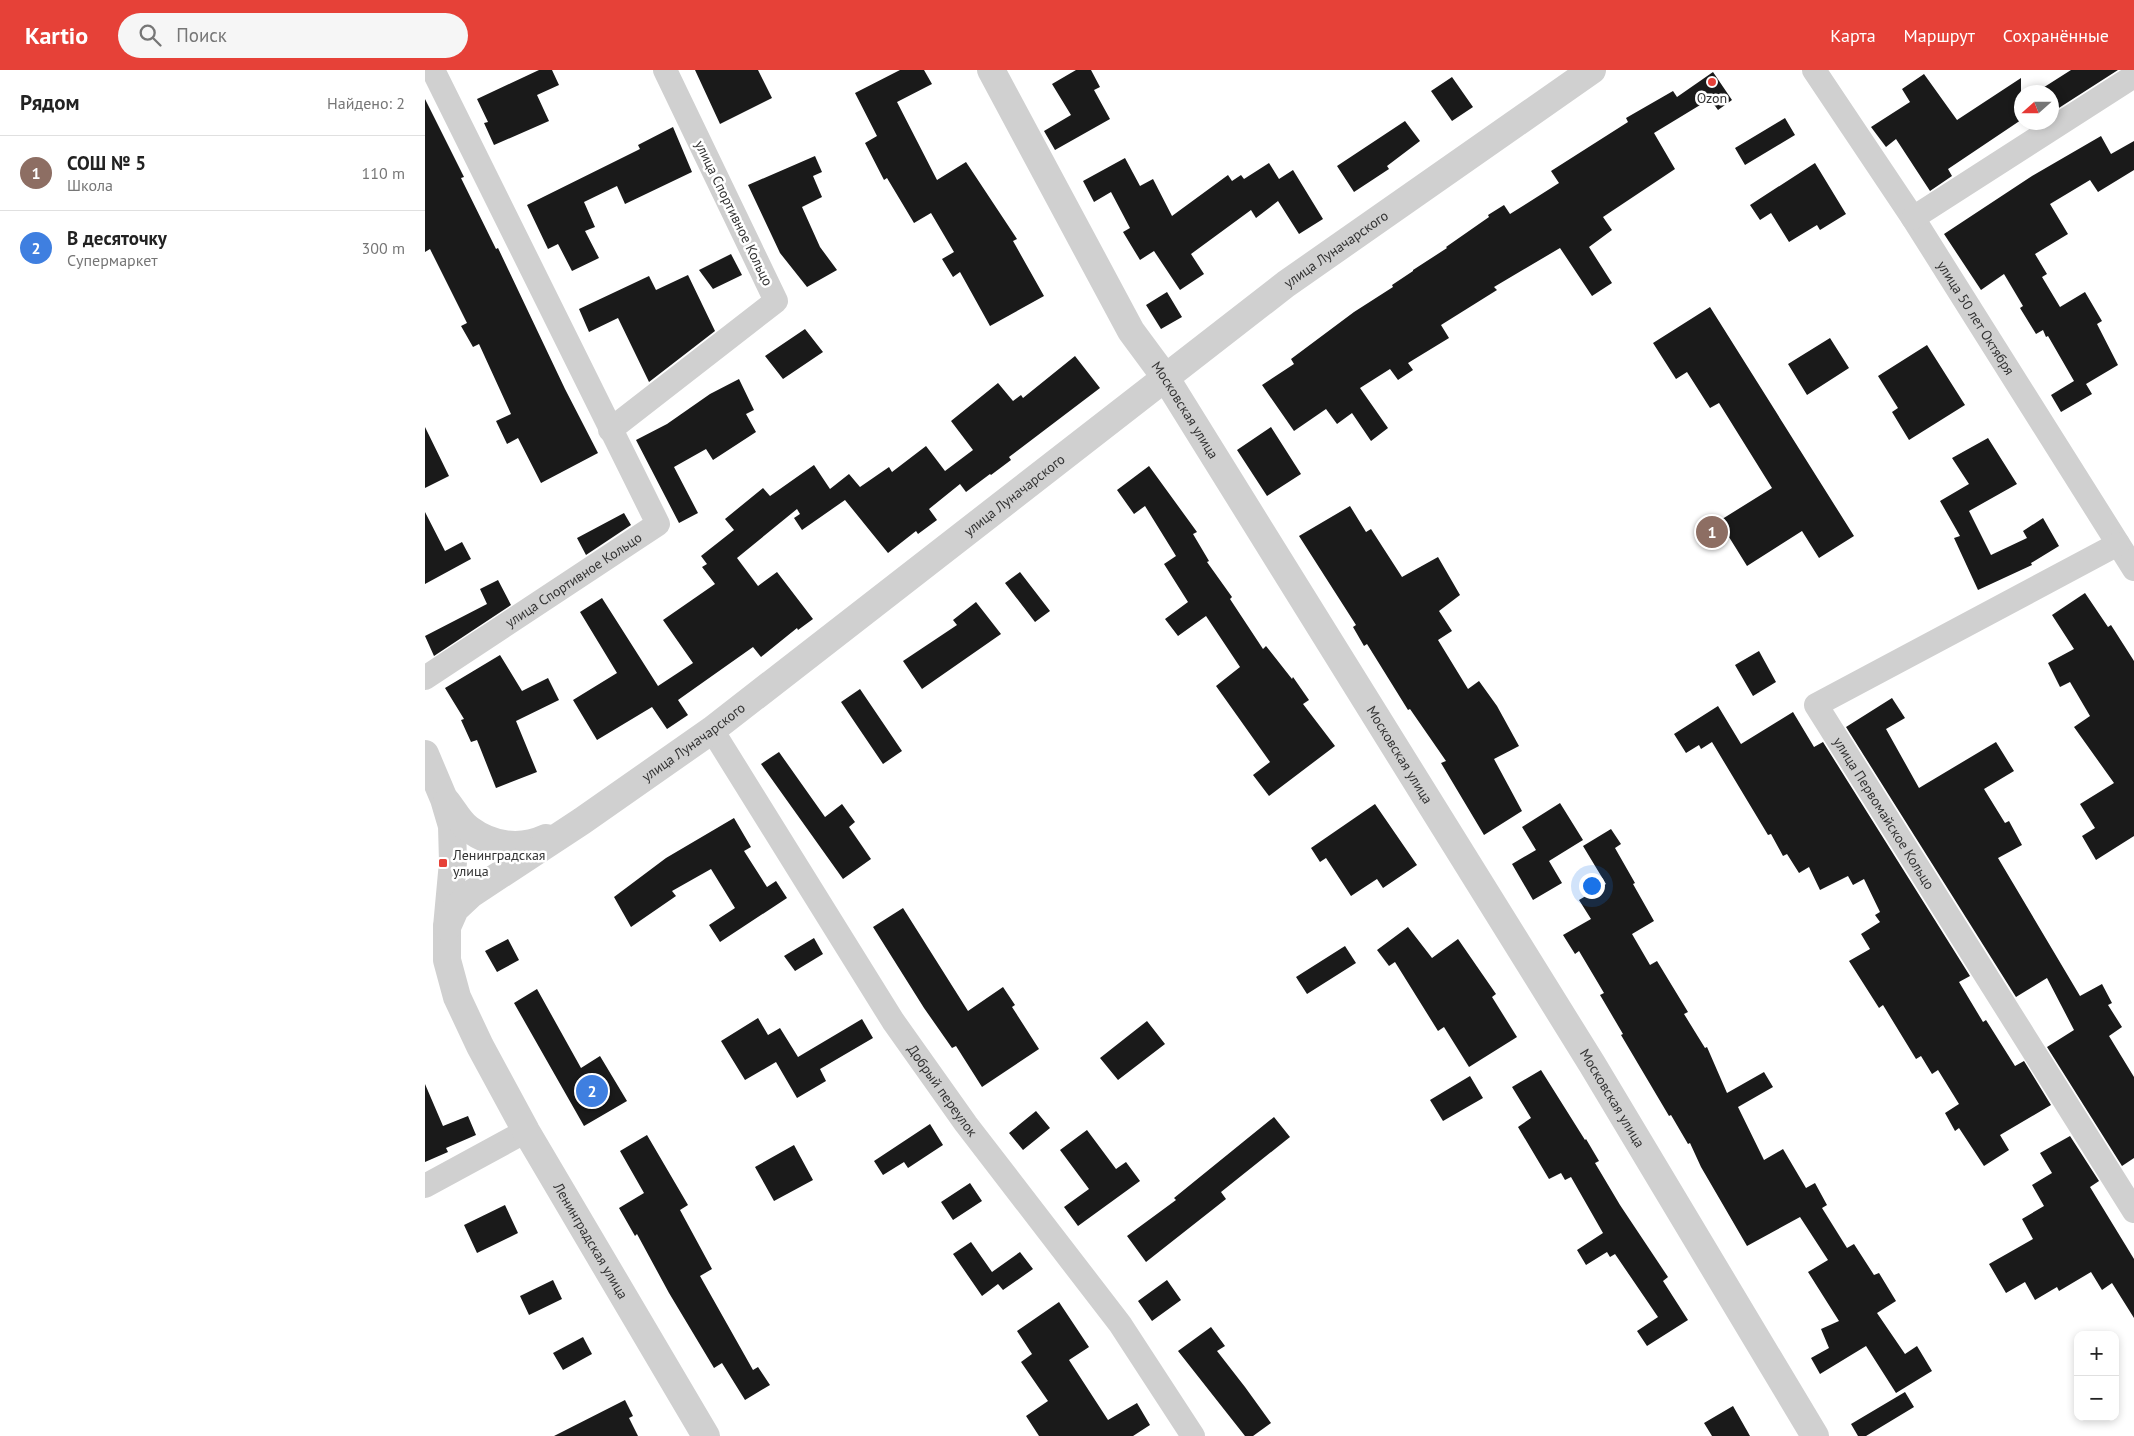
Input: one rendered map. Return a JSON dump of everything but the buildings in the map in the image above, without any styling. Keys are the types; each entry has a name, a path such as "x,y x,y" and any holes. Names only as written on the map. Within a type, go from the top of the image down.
{"street":[{"name":"улица Спортивное Кольцо","path":"425,678 658,524 433,70"},
{"name":"улица Спортивное Кольцо","path":"610,430 776,302 665,70"},
{"name":"Московская улица","path":"991,70 1131,331 1165,377 1587,1055 1815,1436"},
{"name":"улица Луначарского","path":"447,927 455,909 471,894 573,827 712,730 1286,284 1592,70"},
{"name":"улица 50 лет Октября","path":"1814,70 1913,218 2134,569"},
{"path":"1913,218 2134,76"},
{"name":"улица Первомайское Кольцо","path":"2118,544 1816,705 2134,1211"},
{"name":"Добрый переулок","path":"712,730 893,1021 966,1124 1120,1324 1193,1436"},
{"name":"Ленинградская улица","path":"425,754 444,798 452,826 453,862 447,927 447,960 457,997 480,1046 527,1131 706,1436"},
{"path":"444,798 468,829 493,843 513,846 542,840 573,827"},
{"path":"425,1186 527,1131"}],"place":[{"name":"Ozon","path":"1712,82"},
{"name":"СОШ № 5","path":"1712,532"},
{"name":"Ленинградская улица","path":"443,863"},
{"name":"В десяточку","path":"592,1091"}]}
